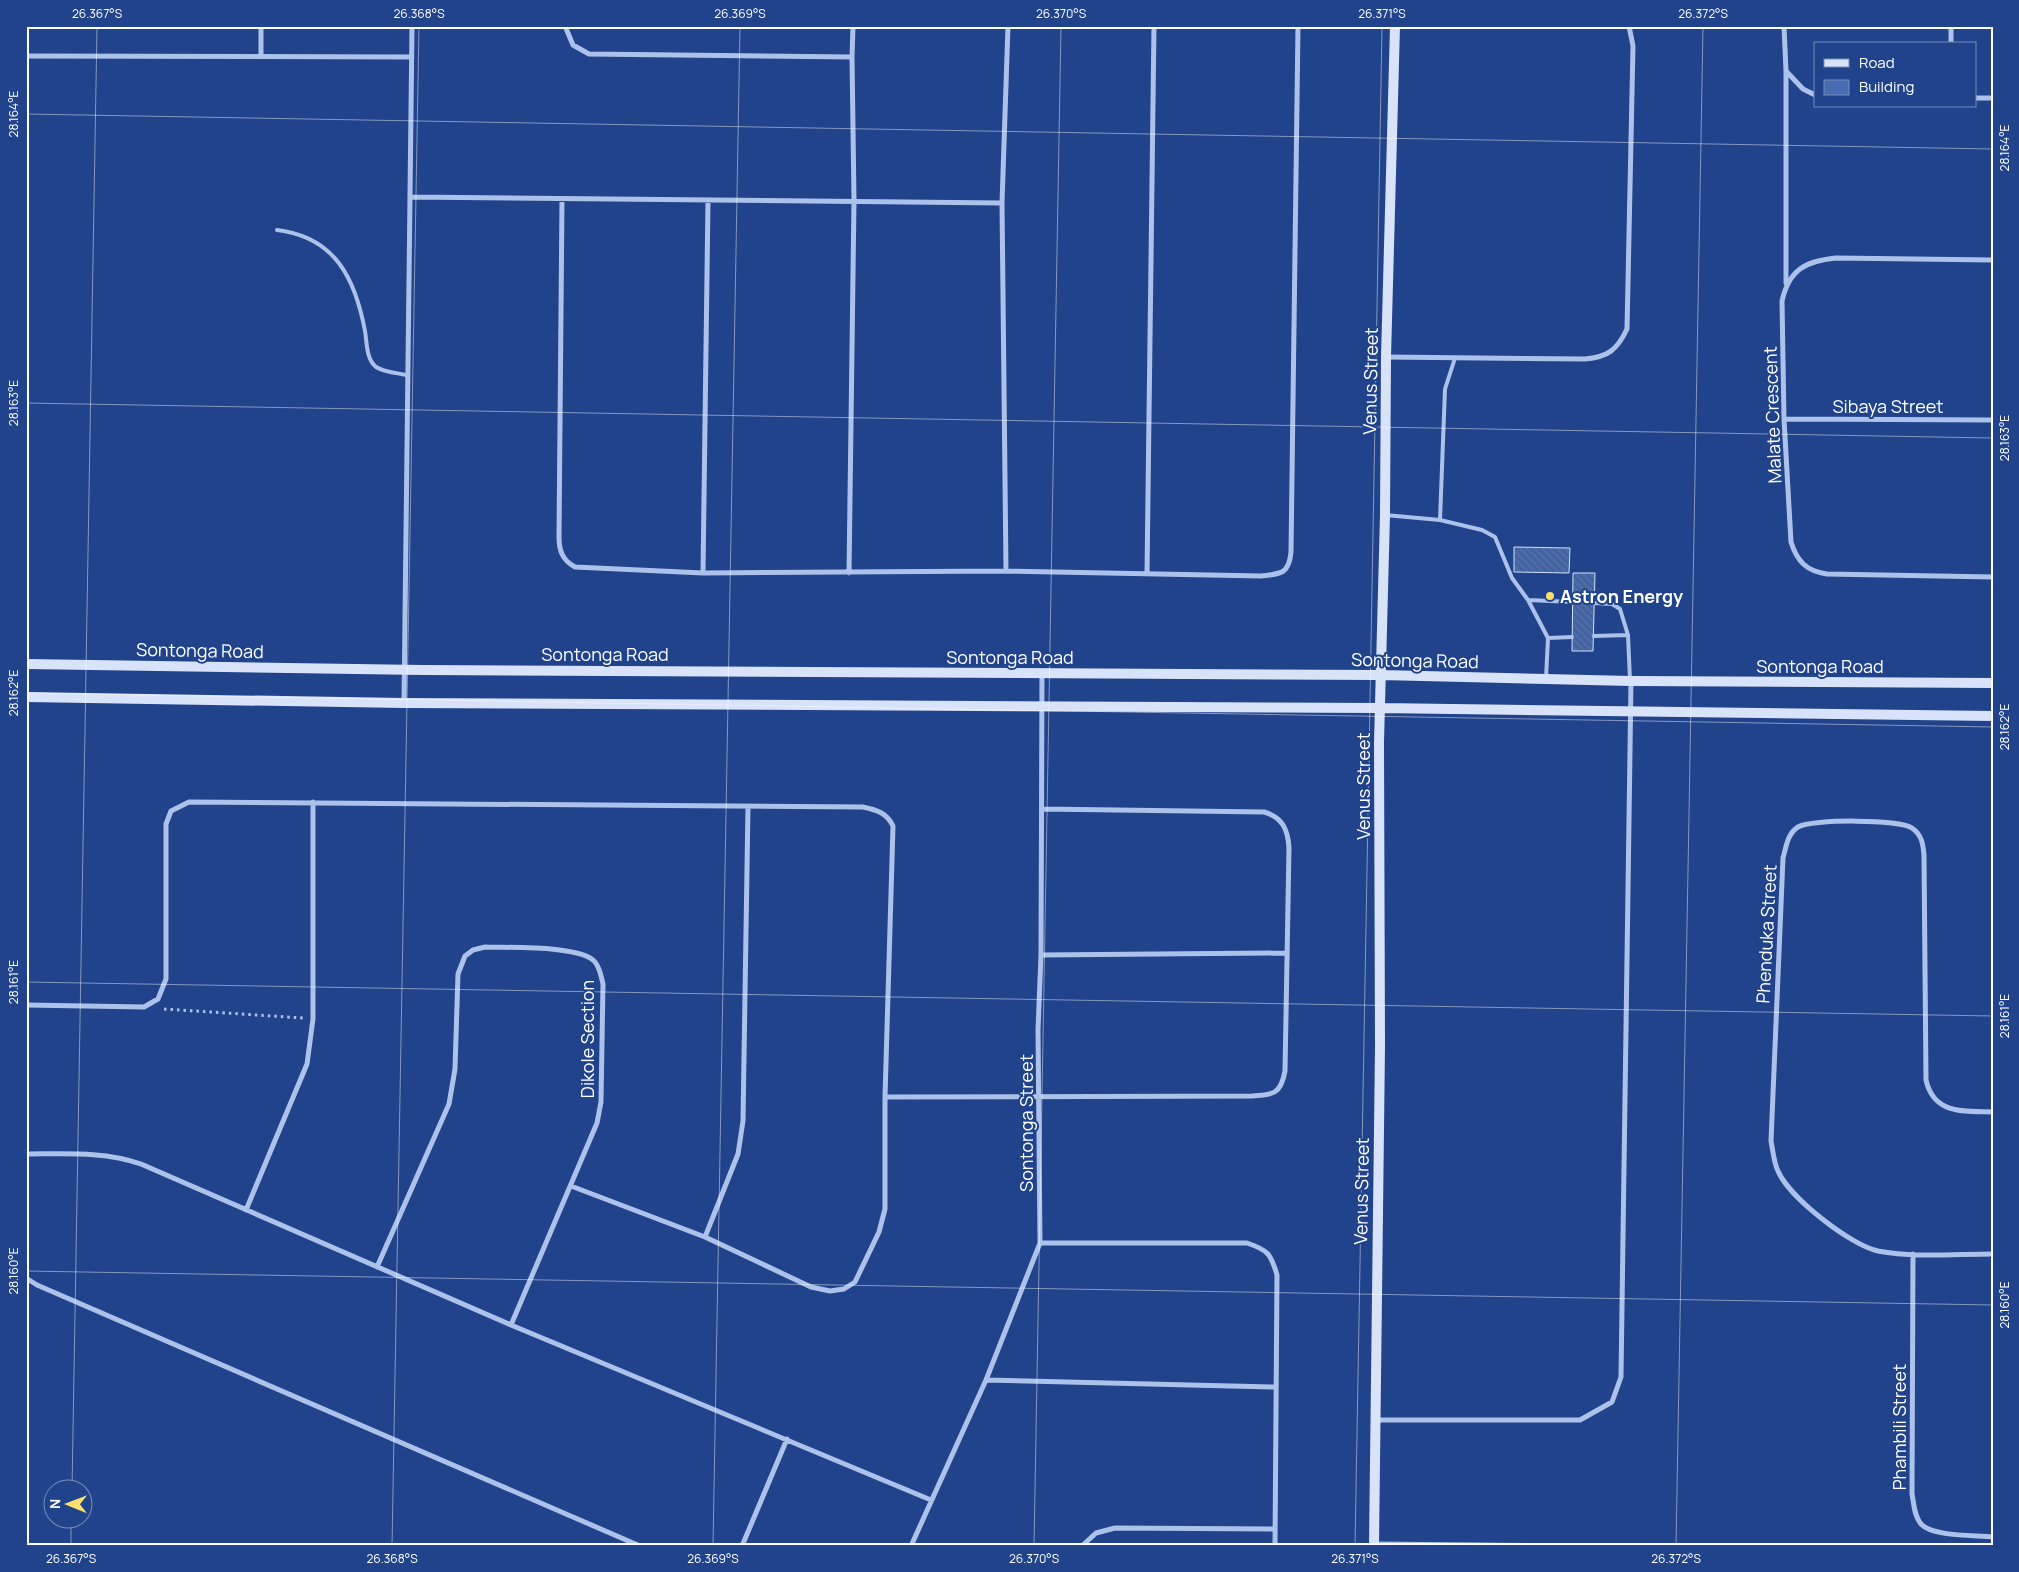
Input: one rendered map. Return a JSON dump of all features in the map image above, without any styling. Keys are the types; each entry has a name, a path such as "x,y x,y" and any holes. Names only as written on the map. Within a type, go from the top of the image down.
{"main road":[{"name":"Venus Street","path":"1374,1545 1380,1046 1380,708 1385,515 1386,357 1395,26"},
{"name":"Sontonga Road","path":"26,664 405,670 1381,675 1630,681 1993,683"},
{"path":"26,697 404,703 1043,708 1380,708 1993,716"}],"street":[{"path":"261,26 261,57"},
{"path":"404,703 406,375 412,26"},
{"path":"565,26 573,45 584,53 596,55 852,58"},
{"path":"849,573 854,200 853,26"},
{"path":"1006,571 1002,203 1008,26"},
{"path":"1147,574 1154,26"},
{"path":"562,199 558,522 561,554 569,564 582,569 703,573 1006,571 1262,576 1285,571 1290,564 1298,26"},
{"path":"1386,357 1585,359 1600,358 1614,352 1627,329 1633,46 1629,26"},
{"name":"Malate Crescent","path":"1784,26 1786,71 1786,283 1782,301 1784,419 1791,542 1795,556 1804,566 1816,573 1993,578"},
{"path":"1951,26 1951,42"},
{"path":"26,56 412,57"},
{"path":"1786,71 1803,89 1814,94"},
{"path":"1976,98 1993,98"},
{"path":"410,197 1002,203"},
{"path":"703,573 708,200"},
{"path":"1786,283 1802,268 1816,260 1836,258 1993,260"},
{"name":"Sibaya Street","path":"1784,419 1993,420"},
{"name":"Sontonga Street","path":"911,1546 986,1380 1040,1243 1038,1030 1041,955 1042,674"},
{"path":"1375,1420 1580,1420 1612,1402 1621,1377 1630,681"},
{"path":"26,1005 144,1007 158,999 166,979 166,824 171,811 181,804 200,800 864,807 880,811 890,818 893,826 885,1097 885,1209 880,1232 855,1282 844,1289 830,1291 811,1287 705,1237 571,1186"},
{"path":"246,1210 307,1064 313,1019 312,802"},
{"path":"705,1237 738,1154 743,1121 748,806"},
{"path":"885,1097 1252,1096 1268,1095 1278,1090 1282,1084 1285,1071 1289,840 1285,827 1273,814 1264,812 1042,809"},
{"name":"Phenduka Street","path":"1993,1112 1952,1110 1942,1105 1929,1092 1926,1080 1924,855 1922,837 1911,827 1894,822 1812,823 1797,828 1788,838 1783,858 1770,1141 1777,1171 1793,1194 1857,1244 1877,1251 1913,1254 1993,1254"},
{"name":"Dikole Section","path":"377,1267 449,1104 455,1076 458,974 461,963 473,950 485,947 579,952 595,962 600,970 603,984 601,1107 597,1123 571,1186 511,1325"},
{"path":"1041,955 1286,953"},
{"path":"26,1154 92,1154 125,1158 511,1325 931,1500"},
{"path":"1040,1243 1247,1243 1263,1248 1272,1258 1277,1275 1275,1546"},
{"name":"Phambili Street","path":"1913,1254 1912,1494 1916,1514 1922,1525 1935,1532 1993,1536"},
{"path":"26,1278 37,1285 640,1546"},
{"path":"986,1380 1275,1387"},
{"path":"742,1546 787,1439"},
{"path":"1082,1546 1096,1533 1115,1528 1275,1529"},
{"path":"1374,1545 1565,1546"}],"lane":[{"path":"277,230 296,232 316,241 334,255 348,276 356,294 361,310 369,356 377,367 406,375"},
{"path":"1440,520 1445,390 1455,358"},
{"path":"1385,515 1440,520 1482,530 1495,537 1512,578 1528,600 1548,638 1546,679"},
{"path":"1528,600 1573,602"},
{"path":"1594,603 1617,605 1626,622 1630,681"},
{"path":"1594,636 1628,635"},
{"path":"1548,638 1572,637"}],"path":[{"path":"144,1007 313,1019"}],"building":[{"path":"1514,547 1570,548 1569,573 1514,572"},
{"path":"1573,573 1595,573 1593,651 1572,651"}],"place":[{"name":"Astron Energy","path":"1550,596"}]}
